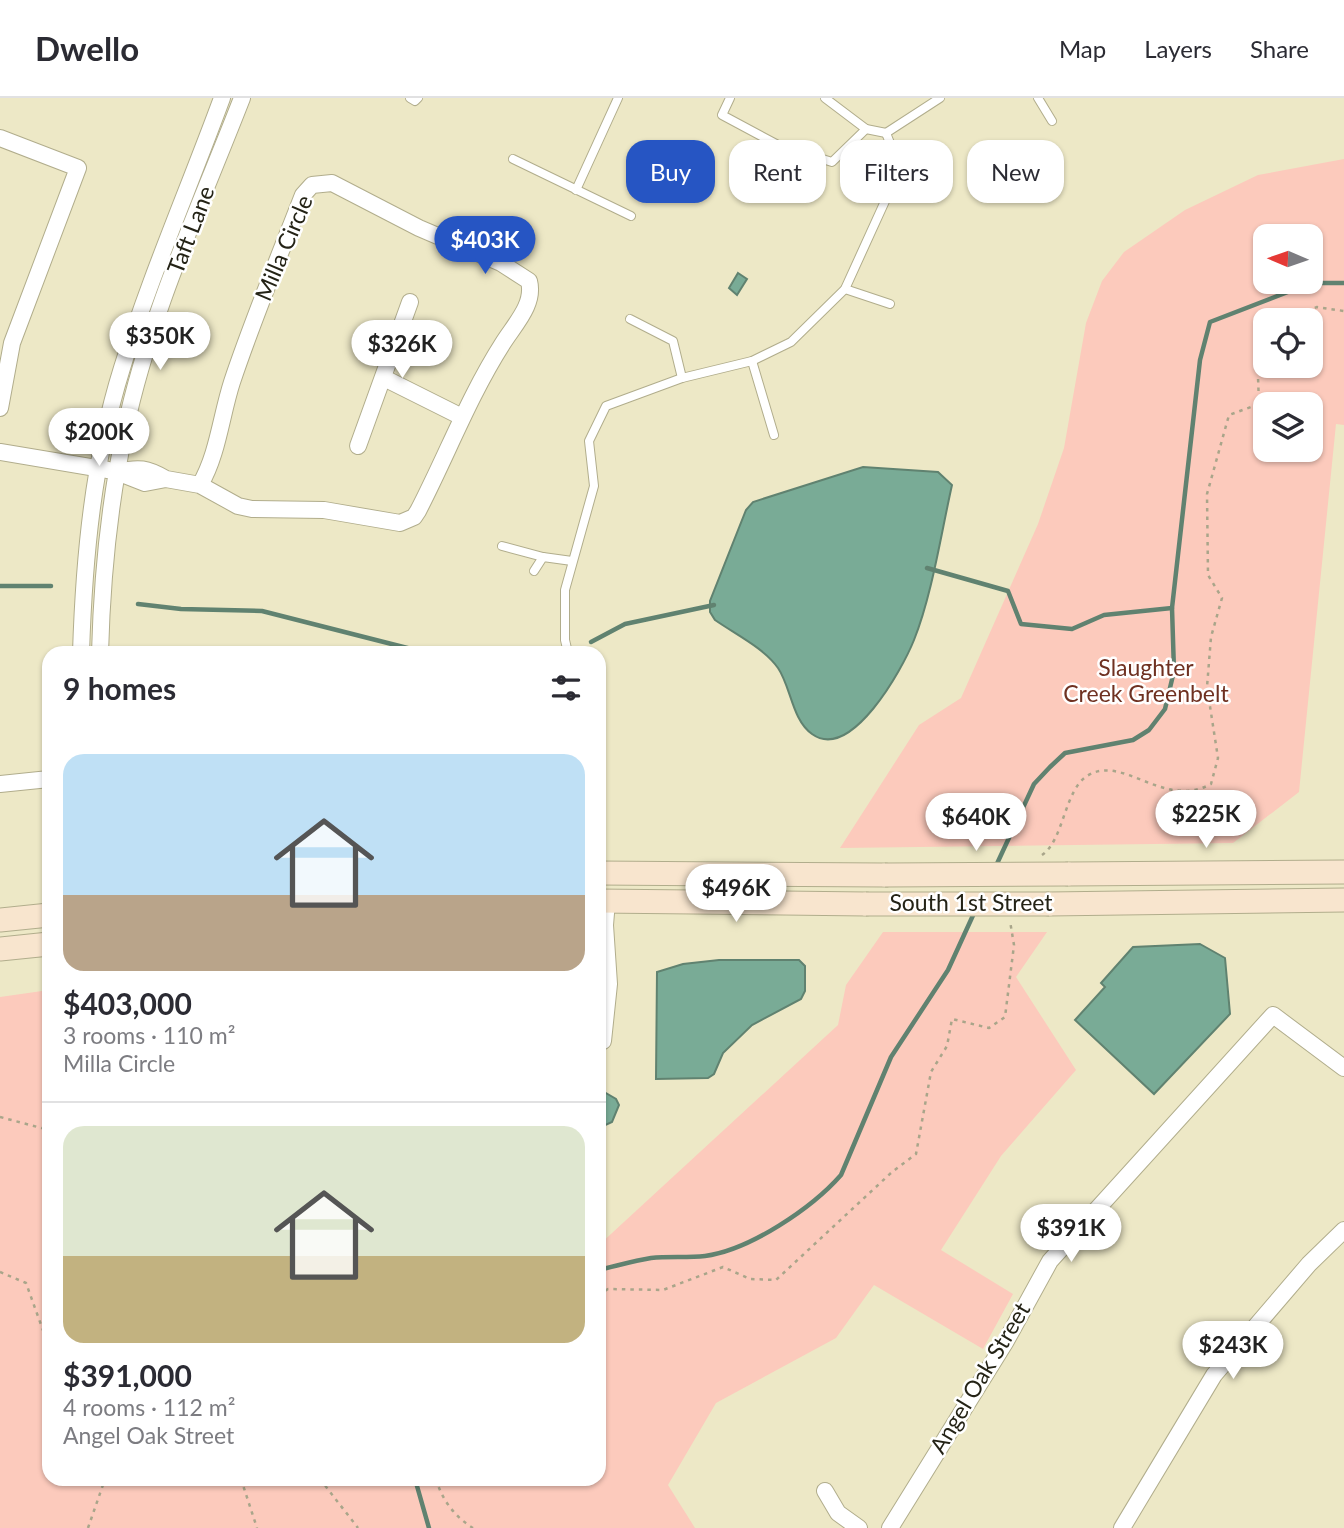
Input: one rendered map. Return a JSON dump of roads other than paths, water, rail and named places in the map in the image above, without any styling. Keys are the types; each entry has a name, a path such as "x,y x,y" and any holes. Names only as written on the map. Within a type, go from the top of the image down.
{"main road":[{"name":"South 1st Street","path":"606,873 885,875 1344,872"},
{"name":"South 1st Street","path":"606,901 1049,904 1344,900"},
{"path":"0,920 42,916"},
{"path":"0,949 42,945"}],"street":[{"name":"Taft Lane","path":"81,646 84,566 97,468 121,369 222,98"},
{"name":"Taft Lane","path":"100,646 104,557 125,429 156,323 242,98"},
{"path":"0,138 79,168 12,342 0,408"},
{"name":"Milla Circle","path":"0,452 117,472 138,467 147,468 166,480 200,485 238,506 252,509 324,510 400,523 414,517 418,511 462,417 530,299 528,281 501,263 419,228 332,183 319,183 303,195 245,345 226,401 211,464 200,485"},
{"path":"358,446 410,302"},
{"path":"384,377 462,417"},
{"path":"0,784 42,780"},
{"path":"606,942 609,995 606,1018"},
{"name":"Angel Oak Street","path":"890,1528 1006,1341 1050,1261 1273,1015 1344,1069"},
{"path":"1122,1528 1214,1375 1309,1264 1344,1230"},
{"path":"825,1491 838,1513 859,1528"}],"lane":[{"path":"410,98 415,102 418,98"},
{"path":"576,190 618,98"},
{"path":"730,98 722,115 778,145 832,162 866,129"},
{"path":"825,98 866,129 886,133 940,98"},
{"path":"1038,98 1052,121"},
{"path":"566,646 565,590 594,486 590,441 606,406 682,378 752,361 791,342 845,289 891,188 896,158 886,133"},
{"path":"513,159 631,216"},
{"path":"845,289 890,304"},
{"path":"630,319 673,341 682,378"},
{"path":"752,361 774,435"},
{"path":"502,546 572,561"},
{"path":"534,571 543,556"}],"waterway":[{"path":"995,868 1034,784 1050,767 1065,753 1133,740 1149,730 1165,709 1174,671 1172,608 1200,360 1210,322 1311,283 1344,283"},
{"path":"927,568 1008,591 1021,624 1072,629 1104,615 1172,608"},
{"path":"0,586 51,586"},
{"path":"138,604 181,609 262,611 400,646"},
{"path":"591,642 625,624 714,605"},
{"path":"606,1268 651,1258 698,1257 723,1252 779,1226 829,1188 841,1175 891,1057 948,970 975,911"},
{"path":"417,1486 429,1528"}],"park label":[{"name":"Slaughter Creek Greenbelt","path":"1146,681"}]}
